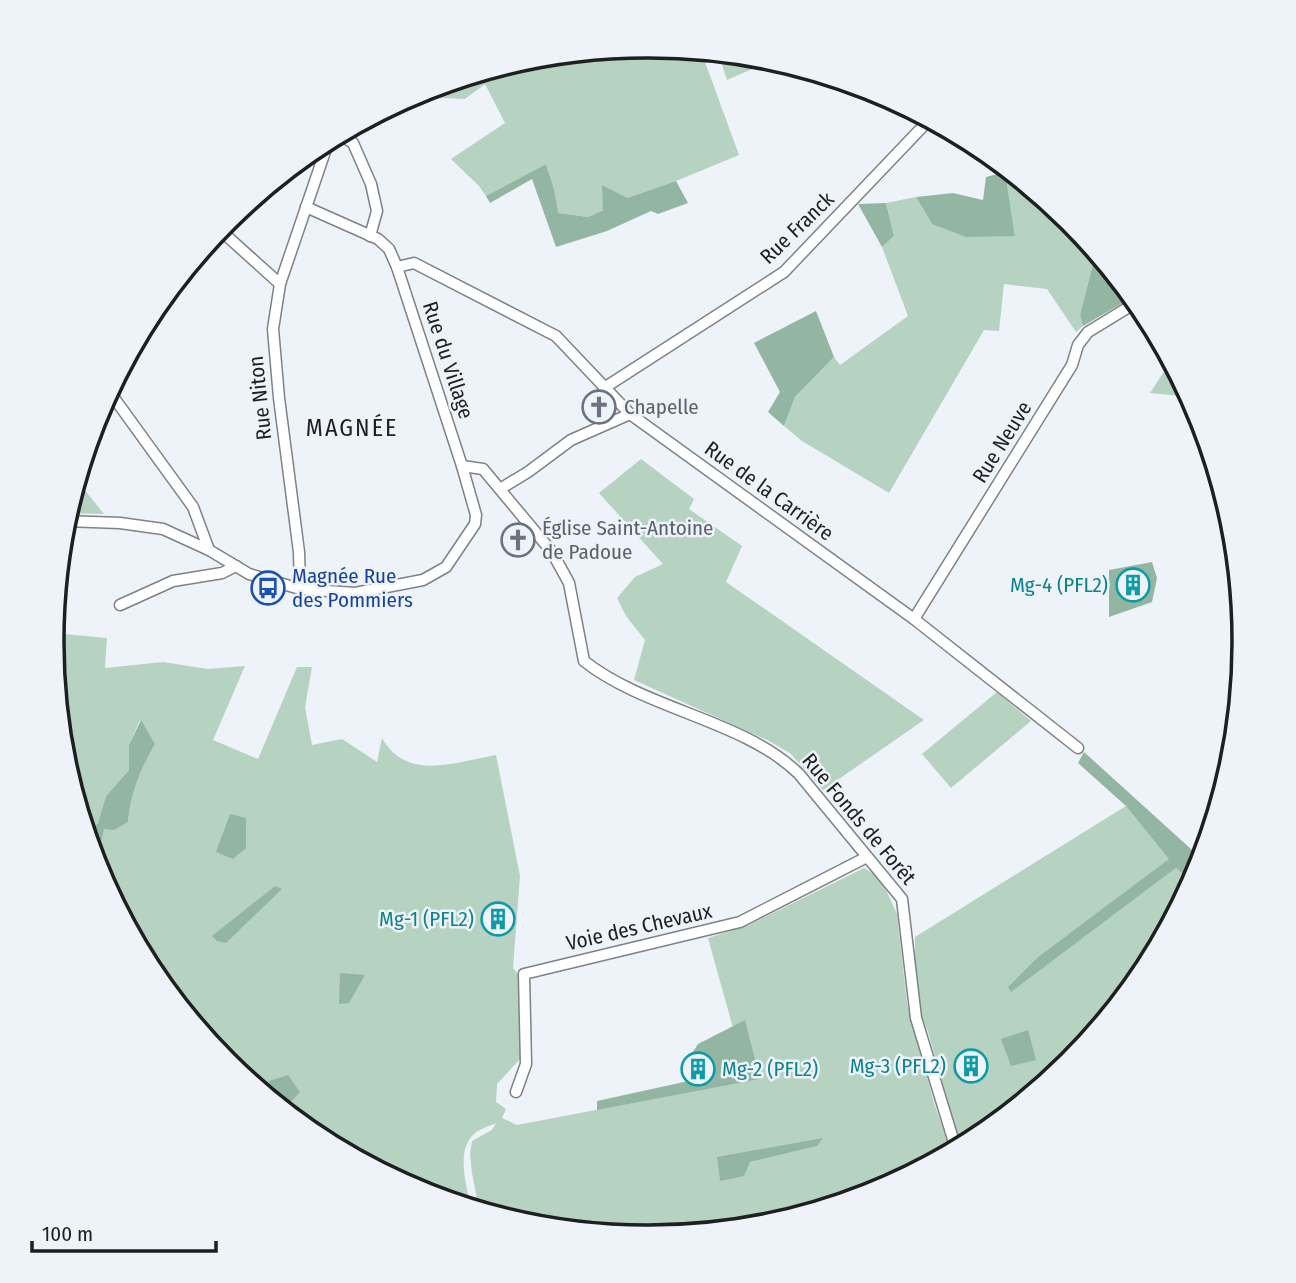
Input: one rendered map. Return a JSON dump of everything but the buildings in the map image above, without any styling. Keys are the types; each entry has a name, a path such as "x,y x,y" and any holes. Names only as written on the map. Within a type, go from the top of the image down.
{"street":[{"name":"Rue Franck","path":"604,388 784,272 923,127"},
{"path":"349,140 353,143 374,194 377,211 370,236"},
{"name":"Rue Niton","path":"300,589 299,552 279,398 273,328 280,284 323,157"},
{"path":"306,207 370,236 389,249 397,267"},
{"path":"228,237 280,284"},
{"name":"Rue de la Carrière","path":"397,267 414,263 556,336 630,414 914,618 1078,748"},
{"name":"Rue du Village","path":"300,589 355,593 423,580 446,567 475,524 462,466 397,267"},
{"name":"Rue Neuve","path":"914,618 1072,365 1078,345 1088,332 1127,308"},
{"path":"116,401 193,507 209,550"},
{"path":"462,466 483,469 500,489 572,440 630,414"},
{"name":"Rue Fonds de Forêt","path":"500,489 552,552 569,583 584,660 612,679 750,741 785,761 799,774 902,899 916,1018 953,1139"},
{"path":"77,521 120,523 163,529 209,550 249,574 300,589"},
{"path":"120,605 173,581 222,573 236,566"},
{"name":"Voie des Chevaux","path":"516,1092 526,1064 524,974 740,922 867,857"}],"green space":[{"path":"648,58 705,61 739,155 627,198 588,217 557,213 554,189 546,164 486,196 451,159 505,123 485,84 465,99 437,98 497,78 572,63"},
{"path":"721,63 755,68 727,80"},
{"path":"546,164 558,213 588,217 603,210 602,185 627,198 676,181 688,203 658,214 651,211 607,231 556,247 532,179 490,203 486,196"},
{"path":"997,174 1006,181 1015,236 966,237 932,224 916,197 953,193 983,200 986,177"},
{"path":"1006,181 1061,229 1093,264 1080,315 1083,326 1076,332 1047,289 1004,284 999,331 984,330 889,493 802,441 784,426 795,397 834,357 840,365 908,316 882,247 894,236 886,203 916,197 932,224 1015,236"},
{"path":"886,203 894,236 882,247 858,204"},
{"path":"1093,264 1123,303 1083,326 1080,315"},
{"path":"816,311 834,357 795,397 784,426 768,412 780,392 754,343"},
{"path":"1165,370 1177,396 1150,393"},
{"path":"641,459 694,499 689,509 742,546 726,582 924,720 823,790 790,753 634,680 645,640 626,616 617,598 635,577 663,564 599,493"},
{"path":"84,489 104,514 78,513"},
{"path":"1152,562 1157,578 1152,602 1109,617 1109,570"},
{"path":"64,634 107,638 105,668 163,662 208,669 245,666 213,740 258,759 297,667 312,667 305,707 312,745 342,739 377,762 382,738 392,752 405,760 418,765 433,766 496,755 520,876 513,968 520,976 521,1058 497,1084 496,1102 506,1109 502,1118 517,1125 759,1079 745,1021 733,1028 708,938 749,925 864,868 880,877 897,914 907,1003 948,1142 906,1165 836,1194 762,1214 686,1224 610,1224 572,1220 534,1214 477,1199 470,1154 472,1141 492,1130 496,1123 474,1134 467,1143 464,1171 469,1197 425,1181 356,1147 293,1105 274,1089 269,1081 269,1085 263,1080 235,1054 185,997 142,933 124,900 98,837 104,829 128,822 137,782 155,744 140,720 129,745 129,770 106,796 99,824 94,826 75,755 65,680","holes":["817,1146 750,1162 720,1181 718,1157"]},
{"path":"997,692 1031,721 951,788 922,754"},
{"path":"141,720 155,744 137,782 128,822 114,830 104,829 100,843 94,825 98,824 106,796 129,770 129,745"},
{"path":"1084,752 1193,851 1183,874 1176,868 1011,992 1008,987 1038,957 1169,859 1126,806 1078,763"},
{"path":"1126,806 1170,859 1038,957 1012,991 1176,868 1183,874 1154,933 1111,997 1087,1026 1033,1080 1003,1105 958,1136 928,1032 918,1007 915,937"},
{"path":"230,814 246,818 246,848 233,859 216,852"},
{"path":"275,886 282,889 226,943 217,941 212,936"},
{"path":"340,973 365,975 349,1003 339,1004"},
{"path":"745,1020 760,1079 597,1110 597,1101 693,1080 686,1063 698,1044"},
{"path":"1028,1030 1036,1060 1011,1066 1001,1039"},
{"path":"288,1075 300,1092 290,1103 269,1085 269,1081"},
{"path":"823,1138 817,1146 750,1162 744,1176 720,1181 717,1157"}],"place":[{"name":"Chapelle","path":"599,407"},
{"name":"Église Saint-Antoine de Padoue","path":"518,540"},
{"name":"Mg-4 (PFL2)","path":"1133,585"},
{"name":"Magnée Rue des Pommiers","path":"268,588"},
{"name":"Mg-1 (PFL2)","path":"498,919"},
{"name":"Mg-3 (PFL2)","path":"971,1066"},
{"name":"Mg-2 (PFL2)","path":"698,1069"}],"district":[{"name":"MAGNÉE","path":"352,428"}]}
